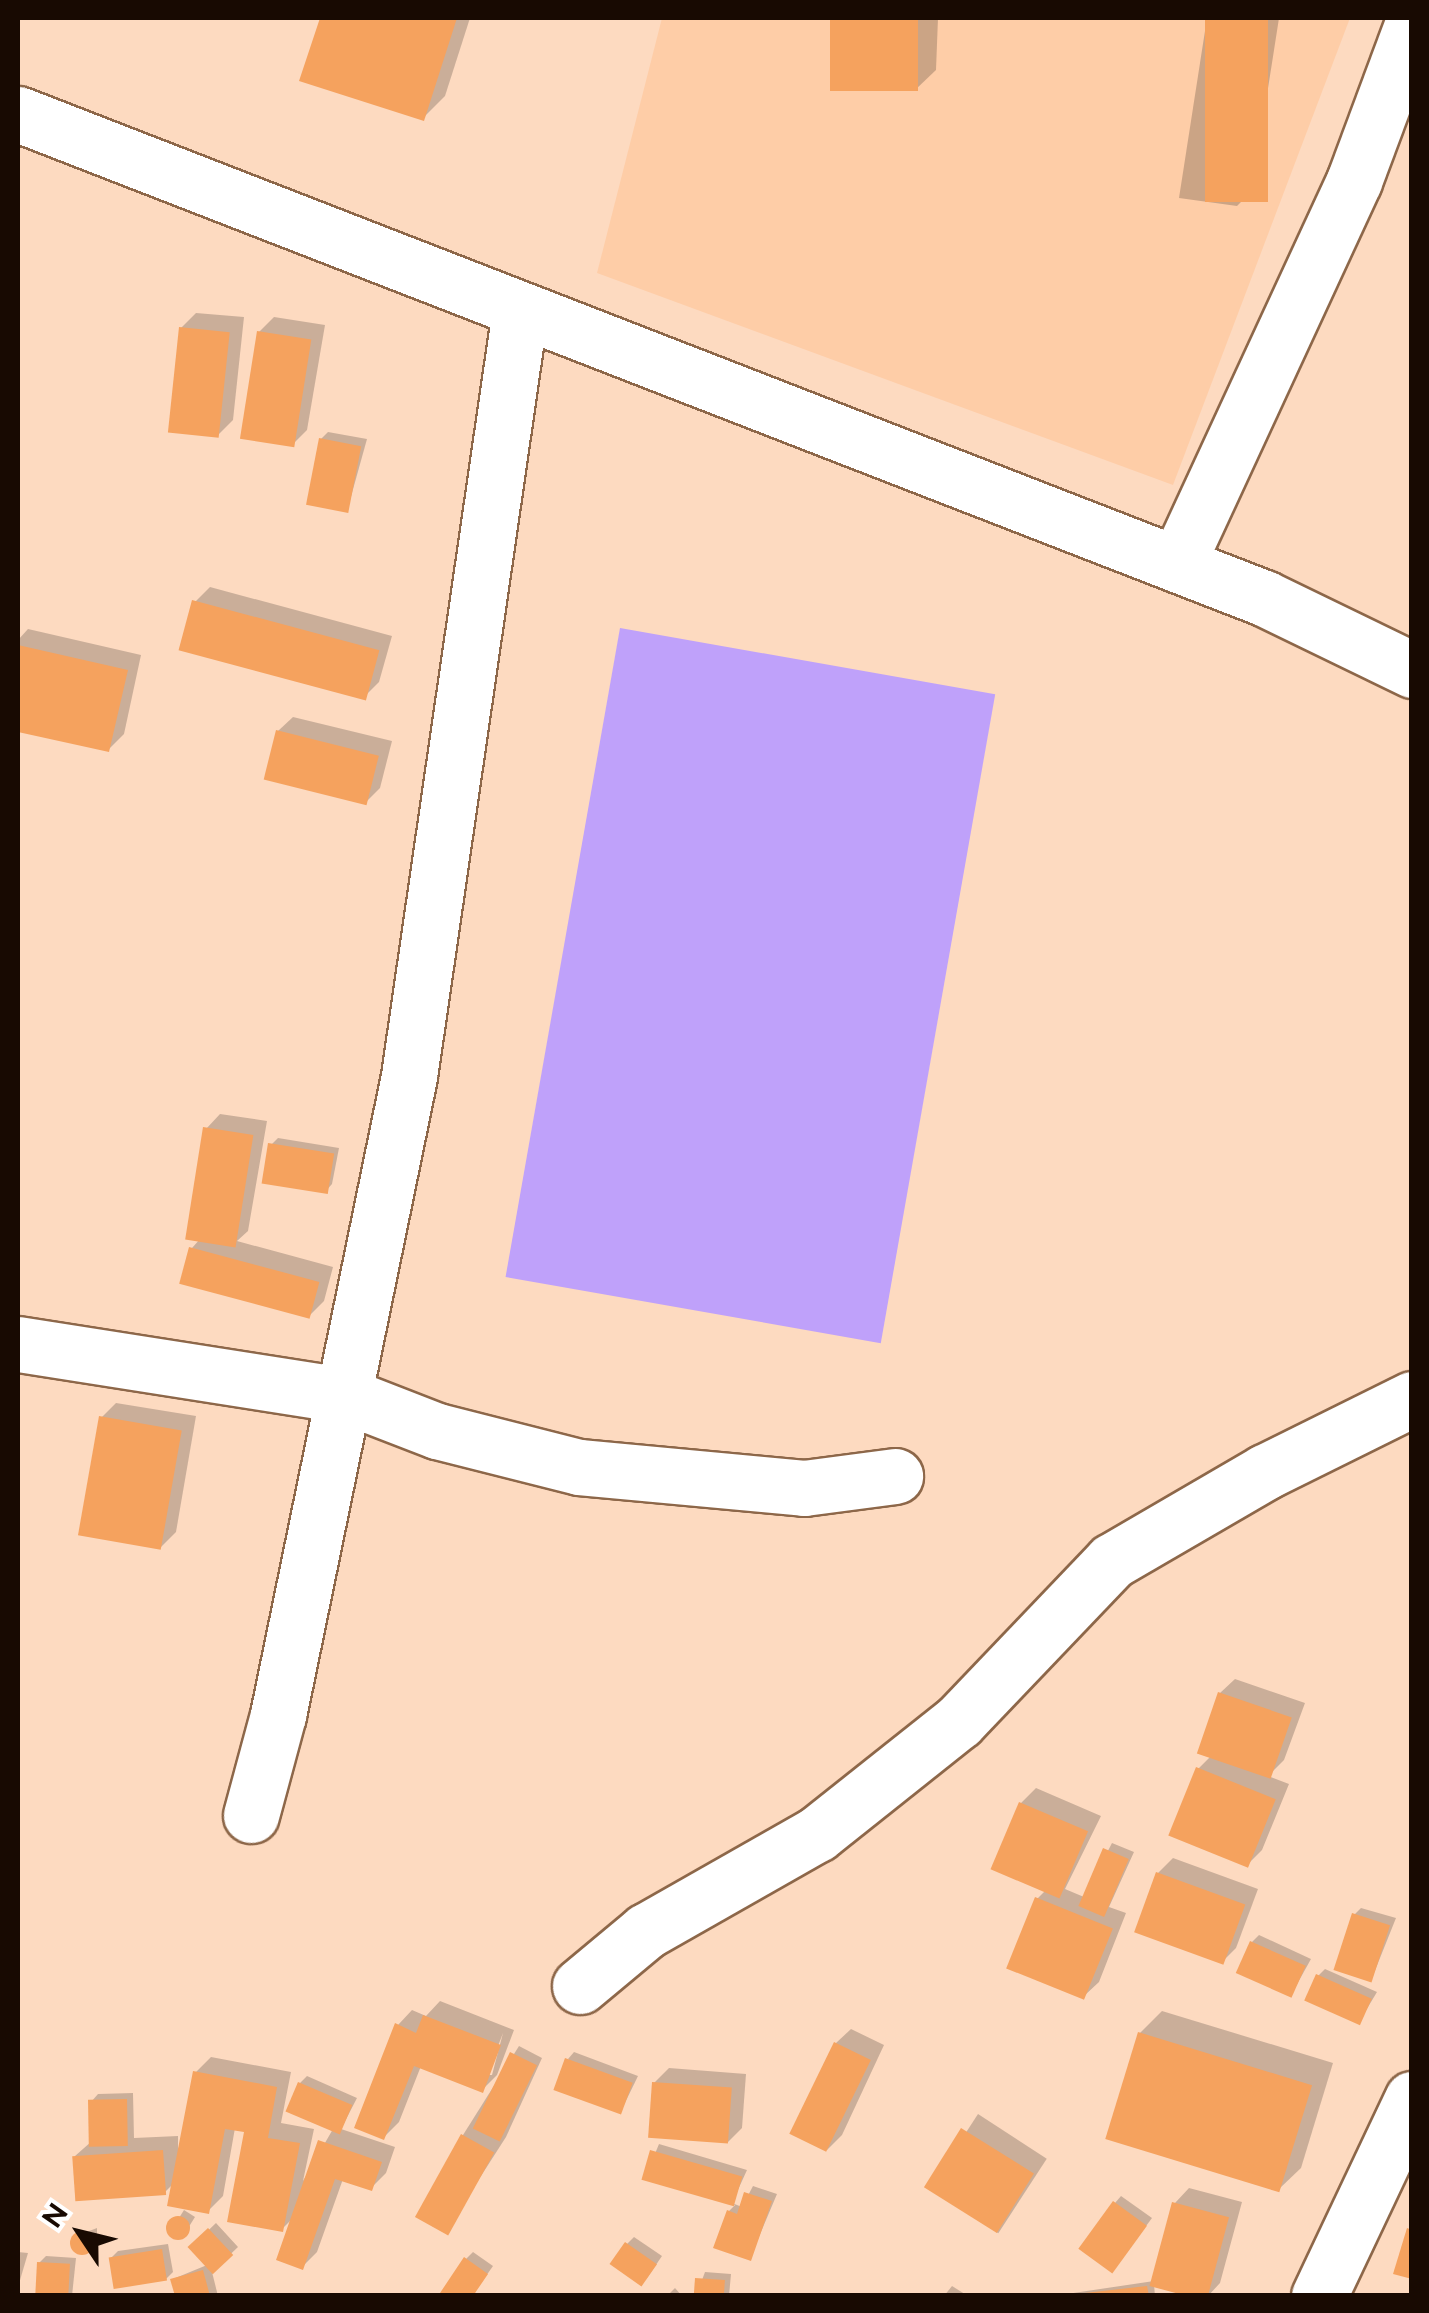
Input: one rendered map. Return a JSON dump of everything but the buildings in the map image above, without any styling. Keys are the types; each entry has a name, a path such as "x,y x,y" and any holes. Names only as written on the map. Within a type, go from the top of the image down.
{"street":[{"path":"1177,564 1354,181 1412,25"},
{"path":"18,114 1264,598 1412,670"},
{"path":"251,1815 278,1715 409,1076 520,310"},
{"path":"18,1344 344,1396 437,1432 579,1467 804,1488 895,1476"},
{"path":"580,1986 646,1931 845,1812 958,1721 1112,1561 1265,1472 1412,1399"},
{"path":"1319,2296 1412,2099"}],"shaded area":[{"path":"662,18 1350,18 1173,485 597,273"},
{"path":"620,628 995,694 881,1343 506,1277"}]}
